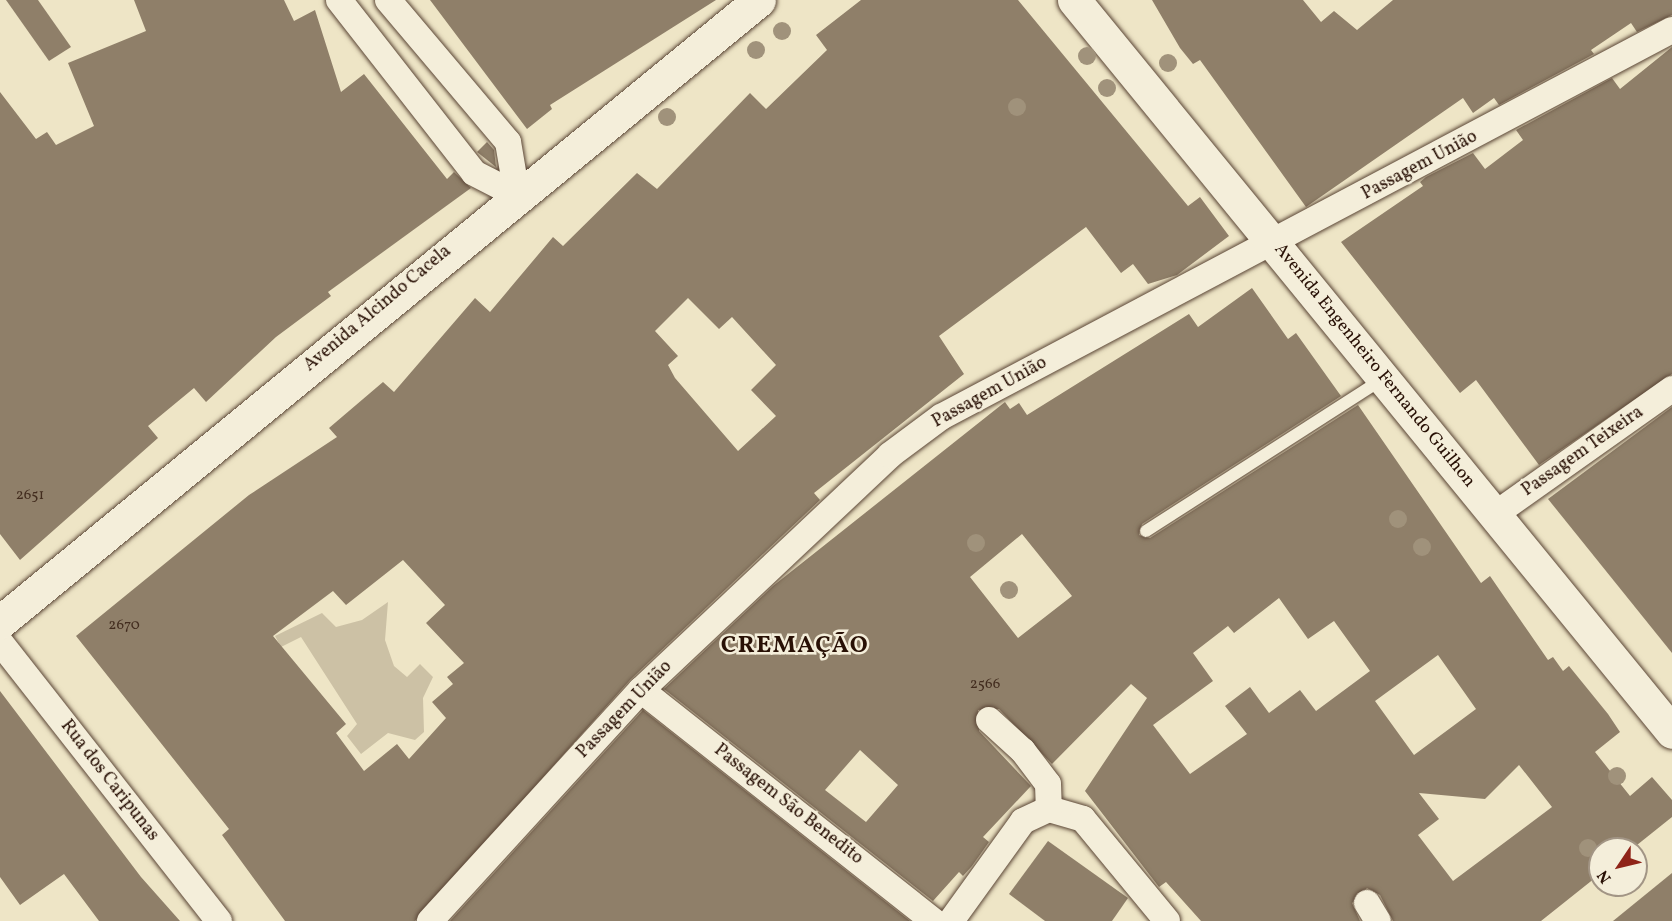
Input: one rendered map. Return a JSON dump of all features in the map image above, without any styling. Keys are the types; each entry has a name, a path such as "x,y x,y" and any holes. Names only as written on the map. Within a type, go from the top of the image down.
{"main road":[{"name":"Avenida Alcindo Cacela","path":"0,622 517,195 759,0"},
{"name":"Avenida Engenheiro Fernando Guilhon","path":"1074,0 1277,244 1382,380 1672,732"}],"street":[{"path":"339,0 474,173 517,195"},
{"path":"388,0 508,142 517,195"},
{"name":"Passagem União","path":"430,921 641,690 890,455 941,417 1277,244 1672,30"},
{"name":"Passagem Teixeira","path":"1494,515 1672,389"},
{"name":"Rua dos Caripunas","path":"0,642 219,921"},
{"name":"Passagem São Benedito","path":"641,690 934,921"},
{"path":"988,720 1048,784 1049,808"},
{"path":"951,921 1023,821 1049,808 1083,819 1167,921"}],"lane":[{"path":"1146,531 1382,380"}],"shaded area":[{"path":"388,602 385,640 394,666 407,677 420,664 433,677 423,698 424,732 415,740 388,733 361,754 347,736 357,724 301,637 281,647 275,636 322,613 336,627 362,620"}],"building":[{"path":"6,0 38,0 71,47 49,61"},
{"path":"134,0 284,0 294,21 315,10 341,92 364,74 447,179 454,172 471,188 328,292 331,296 276,337 206,402 194,388 148,426 158,438 20,560 0,534 0,92 36,139 47,132 56,145 94,126 68,63 146,31"},
{"path":"430,0 716,0 550,105 552,109 527,129"},
{"path":"861,0 1018,0 1188,206 1200,197 1229,236 1177,275 1148,284 1133,264 1121,273 1086,227 939,336 964,374 814,493 820,500 630,680 415,921 285,921 222,835 229,829 76,636 249,495 337,437 329,428 383,382 394,392 475,298 490,312 553,237 563,246 637,173 657,189 750,93 766,109 827,50 816,35","holes":["688,298 719,329 732,317 776,365 751,390 776,416 738,451 675,378 668,365 678,356 655,331","403,560 445,605 426,623 464,663 447,677 453,684 432,702 446,718 409,759 397,744 364,771 336,733 346,724 273,636 333,591 346,605"]},
{"path":"1152,0 1303,0 1321,22 1334,11 1357,30 1393,0 1672,0 1672,15 1637,32 1631,23 1591,50 1594,54 1499,105 1494,98 1473,113 1463,98 1306,207 1200,60 1193,64 1180,48"},
{"path":"1672,47 1672,374 1539,465 1476,380 1460,393 1341,242 1423,186 1420,182 1426,177 1473,153 1485,169 1523,140 1516,130 1612,78 1620,89"},
{"path":"487,142 494,150 496,167 477,152"},
{"path":"1252,288 1288,339 1296,333 1341,396 1142,524 1139,535 1150,538 1358,405 1481,583 1490,576 1548,660 1553,657 1563,671 1569,666 1608,714 1620,732 1595,752 1630,796 1652,777 1672,800 1672,817 1647,837 1588,837 1588,884 1541,921 1393,921 1380,895 1367,888 1352,903 1360,921 1201,921 1166,882 1159,887 1085,791 1147,698 1131,684 1052,764 999,709 978,710 979,731 1031,786 983,837 989,842 972,866 963,876 959,872 933,901 664,689 773,586 1005,402 1010,409 1019,403 1027,415 1189,314 1198,327","holes":["1022,534 1072,596 1018,638 970,577","1279,598 1308,639 1334,621 1370,671 1316,711 1300,690 1269,713 1250,687 1225,706 1247,734 1190,774 1153,725 1213,681 1193,653 1228,626 1234,633","1438,655 1476,709 1414,755 1375,701","860,750 898,785 866,822 825,790","1519,765 1552,807 1453,881 1418,835 1439,819 1419,793 1485,799"]},
{"path":"1672,407 1672,653 1548,499"},
{"path":"0,691 141,877 180,921 99,921 64,874 20,905 0,877"},
{"path":"643,710 910,921 450,921"},
{"path":"1048,841 1128,898 1112,921 1045,921 1009,894"},
{"path":"1672,873 1672,921 1613,921 1642,897 1648,897 1648,893"}],"district":[{"name":"CREMAÇÃO","path":"795,647"}]}
